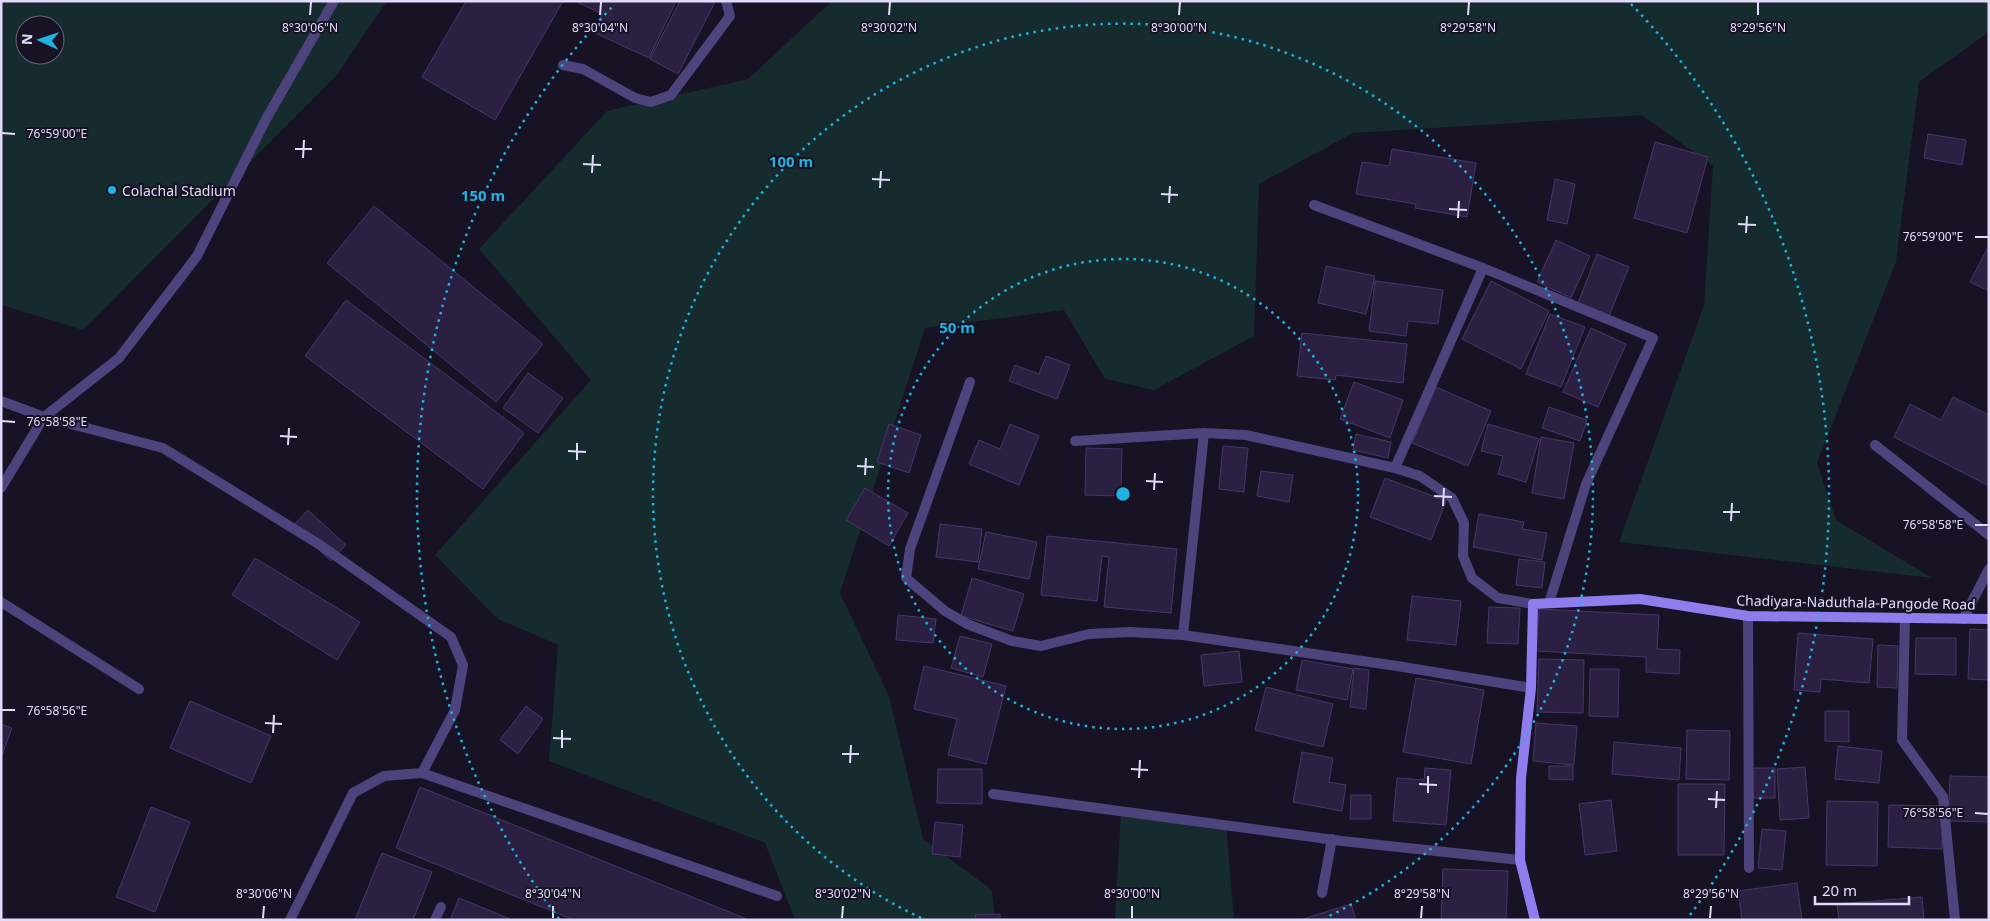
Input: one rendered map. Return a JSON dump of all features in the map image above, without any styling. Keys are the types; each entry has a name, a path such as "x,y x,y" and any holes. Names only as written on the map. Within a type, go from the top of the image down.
{"street":[{"path":"1,488 44,417 119,358 196,256 266,119 334,1"},
{"path":"563,65 583,69 635,98 651,102 671,95 730,16 726,1"},
{"path":"1314,205 1484,268 1653,338 1586,484 1549,603"},
{"path":"1395,468 1484,268"},
{"path":"970,382 910,549 906,578 946,611 967,624 1012,641 1040,646 1089,634 1130,632 1183,635 1398,666 1531,688"},
{"path":"1,401 44,417 163,448 320,545 451,637 463,665 455,710 422,773"},
{"path":"1183,635 1204,433"},
{"path":"1075,441 1204,433 1246,435 1395,468 1420,476 1452,498 1464,523 1463,556 1472,578 1498,598 1532,604 1531,688 1521,778 1520,860 1535,920"},
{"path":"1875,445 1989,536"},
{"path":"1963,620 1989,569"},
{"name":"Chadiyara-Naduthala-Pangode Road","path":"1532,604 1640,599 1748,616 1989,619"},
{"path":"1,602 139,689"},
{"path":"1748,616 1749,868"},
{"path":"1905,618 1902,740 1944,797 1955,920"},
{"path":"290,920 353,793 384,776 422,773 777,896"},
{"path":"993,794 1332,839 1520,860"},
{"path":"1322,894 1332,839"},
{"path":"435,920 441,907"}],"green space":[{"name":"Colachal Stadium","path":"1,1 387,1 337,75 83,330 1,305"},
{"path":"832,1 1176,1 1180,4 1185,1 1989,1 1989,32 1919,82 1896,262 1817,463 1836,520 1932,578 1619,542 1704,305 1713,166 1642,115 1353,133 1259,184 1254,336 1154,390 1105,379 1064,310 925,328 840,593 889,696 923,839 992,890 995,920 795,920 765,843 549,761 558,645 498,619 435,555 591,380 479,249 607,111 748,79"},
{"path":"1121,811 1226,822 1234,920 1115,920"}],"building":[{"path":"466,1 563,1 495,120 422,77"},
{"path":"580,1 676,1 649,58 593,32 602,14 579,3"},
{"path":"680,1 715,2 678,74 650,59"},
{"path":"1928,134 1966,140 1962,165 1924,158"},
{"path":"1655,142 1708,157 1687,233 1634,218"},
{"path":"1392,149 1476,163 1467,217 1415,208 1416,204 1356,194 1362,162 1389,166"},
{"path":"1555,179 1575,184 1567,224 1547,220"},
{"path":"374,206 543,344 496,402 327,263"},
{"path":"1556,240 1590,256 1571,298 1537,282"},
{"path":"1989,248 1989,291 1970,282"},
{"path":"1597,254 1629,267 1609,316 1578,303"},
{"path":"1326,266 1375,276 1366,314 1318,303"},
{"path":"1375,281 1443,290 1438,324 1408,321 1406,336 1369,331"},
{"path":"1491,281 1549,311 1521,369 1462,339"},
{"path":"346,300 524,433 483,489 305,356"},
{"path":"1550,314 1585,327 1561,387 1526,374"},
{"path":"1591,328 1626,344 1598,407 1563,392"},
{"path":"1302,333 1407,344 1403,383 1336,375 1335,380 1297,376"},
{"path":"1046,356 1070,365 1057,399 1009,381 1015,365 1039,374"},
{"path":"528,373 563,398 538,433 503,408"},
{"path":"1354,382 1403,400 1390,438 1340,419"},
{"path":"1436,387 1491,411 1468,466 1412,443"},
{"path":"1953,397 1989,415 1989,486 1894,437 1910,404 1941,420"},
{"path":"1549,407 1587,420 1580,441 1542,428"},
{"path":"889,424 921,435 909,473 877,462"},
{"path":"1010,424 1039,436 1019,485 969,464 979,440 1000,449"},
{"path":"1488,424 1539,439 1526,482 1498,474 1503,456 1481,451"},
{"path":"1356,434 1391,442 1388,458 1353,450"},
{"path":"1541,437 1574,443 1564,499 1532,493"},
{"path":"1223,446 1248,448 1244,492 1219,489"},
{"path":"1086,448 1122,449 1121,496 1085,495"},
{"path":"1261,471 1293,475 1289,502 1257,496"},
{"path":"1385,478 1446,501 1431,540 1370,517"},
{"path":"865,488 908,513 889,546 846,520"},
{"path":"308,510 346,545 331,561 293,526"},
{"path":"1479,514 1524,522 1522,529 1547,533 1542,560 1473,547"},
{"path":"940,524 982,529 978,562 936,557"},
{"path":"986,532 1037,542 1029,579 978,569"},
{"path":"1047,536 1177,549 1171,613 1104,607 1109,557 1102,556 1097,601 1041,595"},
{"path":"255,558 360,622 337,660 232,595"},
{"path":"1519,559 1545,562 1542,588 1516,585"},
{"path":"972,578 1024,594 1013,631 961,616"},
{"path":"1412,596 1461,601 1456,645 1407,640"},
{"path":"1489,607 1520,608 1518,644 1487,643"},
{"path":"1539,609 1659,615 1657,649 1680,650 1679,674 1646,672 1646,657 1536,651"},
{"path":"898,615 936,619 933,643 896,640"},
{"path":"1970,629 1989,630 1989,680 1968,679"},
{"path":"1798,633 1873,639 1869,683 1821,679 1820,692 1794,690"},
{"path":"960,636 992,644 983,677 951,668"},
{"path":"1916,638 1956,638 1956,675 1915,674"},
{"path":"1878,645 1898,646 1897,688 1877,687"},
{"path":"1239,651 1242,682 1204,686 1201,655"},
{"path":"1539,659 1584,660 1583,713 1537,712"},
{"path":"1302,660 1353,669 1347,700 1296,690"},
{"path":"924,666 1006,686 986,764 948,755 957,719 914,709"},
{"path":"1354,668 1369,670 1366,709 1350,707"},
{"path":"1590,669 1619,669 1618,717 1589,716"},
{"path":"1416,678 1484,690 1471,764 1403,752"},
{"path":"1266,687 1333,704 1323,747 1255,730"},
{"path":"190,701 271,736 251,783 170,748"},
{"path":"526,706 543,719 518,754 500,740"},
{"path":"1825,711 1849,711 1849,742 1825,741"},
{"path":"1536,723 1577,726 1574,765 1533,761"},
{"path":"1,724 12,728 1,758"},
{"path":"1687,730 1730,731 1729,780 1686,779"},
{"path":"1614,742 1681,748 1679,780 1612,774"},
{"path":"1838,746 1882,751 1879,783 1835,779"},
{"path":"1302,752 1333,758 1329,782 1346,785 1342,811 1293,802"},
{"path":"1549,766 1573,766 1573,780 1549,779"},
{"path":"1805,767 1809,818 1780,820 1777,769"},
{"path":"1425,768 1451,770 1446,825 1393,821 1397,778 1424,780"},
{"path":"1751,768 1775,768 1775,798 1751,798"},
{"path":"938,769 982,769 982,804 937,803"},
{"path":"1950,776 1989,777 1989,822 1948,821"},
{"path":"1678,784 1725,784 1724,855 1678,855"},
{"path":"420,787 749,920 574,920 396,848"},
{"path":"1351,795 1371,795 1371,819 1350,819"},
{"path":"1611,800 1617,851 1585,855 1579,804"},
{"path":"1827,801 1878,802 1877,866 1826,865"},
{"path":"1889,805 1943,806 1942,849 1888,847"},
{"path":"151,807 190,822 155,912 116,897"},
{"path":"935,822 963,825 960,857 932,854"},
{"path":"1762,829 1786,831 1782,870 1758,868"},
{"path":"382,853 432,872 413,920 355,920"},
{"path":"1443,869 1508,871 1506,920 1441,920"},
{"path":"1797,883 1802,920 1742,920 1738,891"},
{"path":"1922,897 1924,920 1839,920 1837,904"},
{"path":"459,898 510,919 510,920 450,920"},
{"path":"1351,904 1356,920 1303,920 1303,919"},
{"path":"1000,914 1000,920 976,920 975,915"}],"place":[{"name":"Colachal Stadium","path":"112,190"}]}
